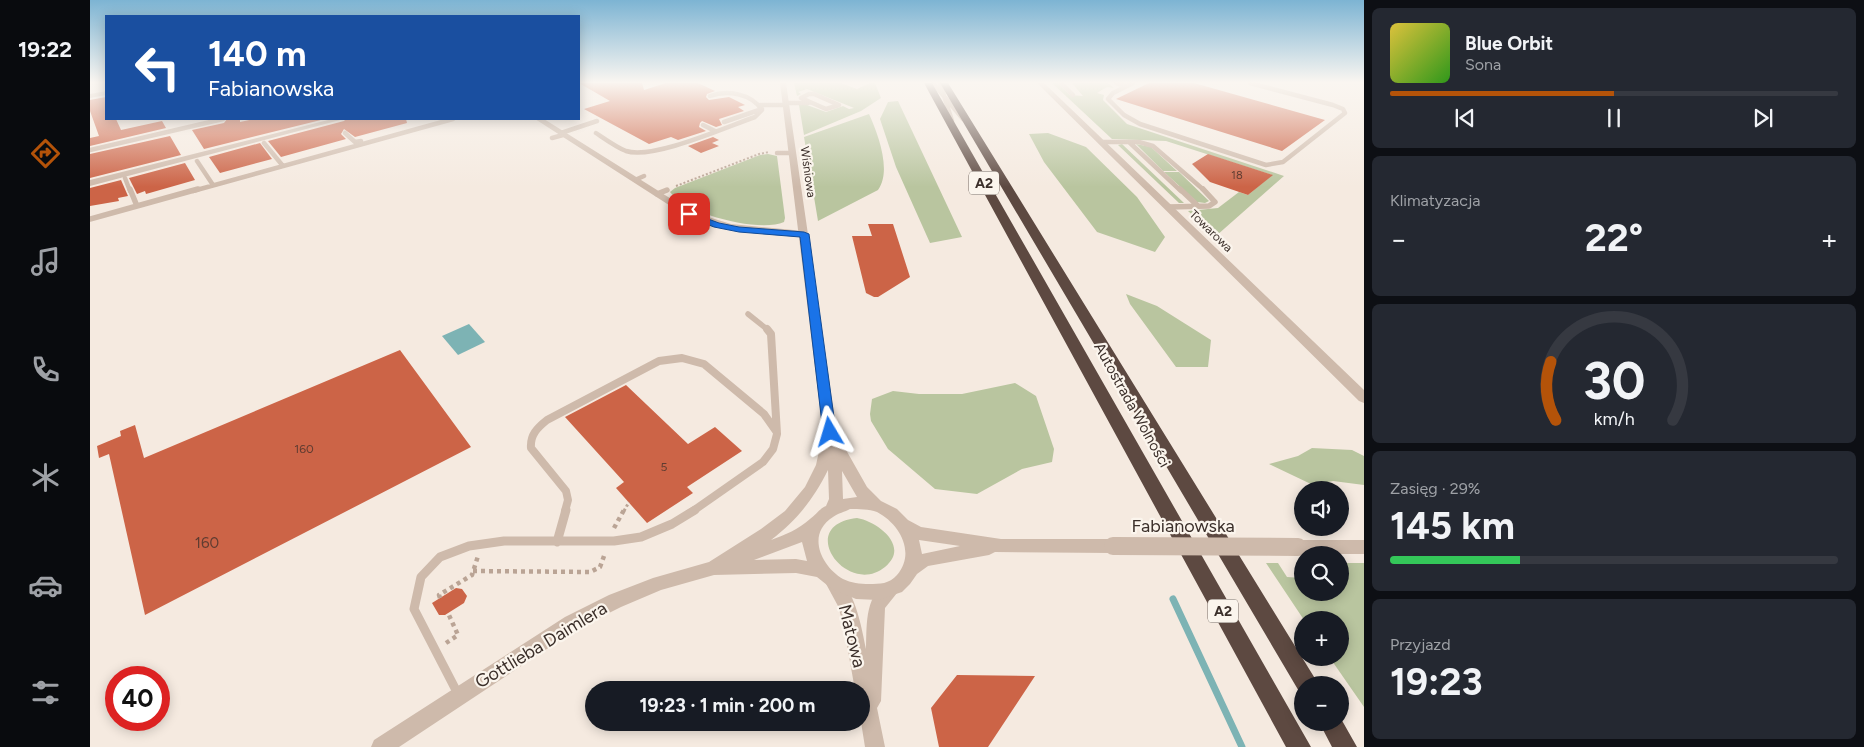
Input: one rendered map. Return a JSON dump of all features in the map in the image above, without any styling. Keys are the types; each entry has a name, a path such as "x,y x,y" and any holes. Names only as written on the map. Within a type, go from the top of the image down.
{"highway":[{"name":"Autostrada Wolności","path":"948,118 1299,747"},
{"name":"Autostrada Wolności","path":"966,118 1303,676"},
{"path":"1335,731 1345,747"}],"street":[{"name":"Wiśniowa","path":"788,118 804,234"},
{"name":"Towarowa","path":"1077,118 1364,398"},
{"path":"90,183 336,120"},
{"path":"540,120 559,135 689,214 717,225 757,231 804,234 837,488 833,507"},
{"path":"830,432 865,498 896,517 904,526 914,544 915,558 912,568 900,584 886,591 868,593 850,590 827,576 812,555 810,540 812,526 821,515 833,507 848,503 865,503 881,508"},
{"path":"713,568 767,534 790,515 810,490 823,465 830,432"},
{"name":"Gottlieba Daimlera","path":"381,747 571,623 614,601 659,583 713,568 797,538 812,526"},
{"name":"Fabianowska","path":"904,526 926,534 1001,546 1364,547"},
{"name":"Fabianowska","path":"912,568 925,560 1001,546"},
{"name":"Gottlieba Daimlera","path":"713,568 796,566 827,576"},
{"name":"Matowa","path":"827,576 846,603 852,623 875,747"},
{"name":"Matowa","path":"871,722 876,607 882,597 894,587"}],"lane":[{"path":"724,122 734,118"},
{"path":"596,132 626,151 642,153 658,151 753,118"},
{"path":"951,118 955,131"},
{"path":"962,118 974,131"},
{"path":"1129,118 1151,129 1266,165 1283,162 1340,118"},
{"path":"90,150 219,120"},
{"path":"345,133 355,142 437,120"},
{"path":"90,219 449,120"},
{"path":"559,135 597,121"},
{"path":"703,125 715,131"},
{"path":"1102,142 1143,142 1156,147 1216,202 1212,205 1169,208"},
{"path":"1129,142 1198,206"},
{"path":"264,143 283,166"},
{"path":"777,153 793,153"},
{"path":"197,160 213,185"},
{"path":"634,180 644,176"},
{"path":"125,178 137,206"},
{"path":"657,194 667,190"},
{"path":"459,695 414,608 414,598 422,576 437,559 448,552 469,544 500,541 621,542 644,537 672,524 763,462 774,449 777,434 771,334 767,328 748,314"},
{"path":"557,542 568,500 566,491 531,448 530,441 533,432 547,420 658,361 677,357 697,360 704,364 764,414 777,434"}],"path":[{"path":"667,190 759,154 777,153"},
{"path":"614,528 629,502"},
{"path":"440,598 439,595 472,575 479,554"},
{"path":"473,571 590,572 600,568 604,556"},
{"path":"435,651 458,635 448,613"}],"green space":[{"path":"801,118 845,118 804,135"},
{"path":"858,118 871,118 884,163 882,182 878,190 818,221 804,137"},
{"path":"906,118 962,237 930,243 896,167 880,119"},
{"path":"1089,118 1121,118 1127,124 1284,176 1216,236 1188,211 1218,208 1239,192 1248,195 1272,175 1166,141 1112,139"},
{"path":"1048,133 1086,147 1137,197 1165,237 1155,252 1097,232 1044,162 1029,134"},
{"path":"1122,144 1184,203 1179,203 1118,145"},
{"path":"1136,144 1151,147 1177,171 1163,171"},
{"path":"760,155 777,156 784,222 773,225 758,225 724,219 691,208 678,200 670,192 675,188"},
{"path":"1164,172 1179,172 1209,201 1205,203 1197,202"},
{"path":"1126,294 1157,306 1211,340 1208,367 1176,367 1130,304"},
{"path":"1015,383 1036,396 1054,449 1052,462 1022,469 977,494 935,489 888,449 871,421 872,399 893,391 919,394 962,394"},
{"path":"1312,448 1352,450 1364,456 1364,485 1349,483 1349,481 1305,481 1269,464 1298,456"},
{"path":"857,518 866,520 882,530 889,536 893,544 892,559 885,567 870,574 856,573 843,567 833,557 828,545 829,533 839,523"},
{"path":"1266,563 1278,563 1287,577 1294,577 1294,601 1349,601 1349,563 1364,563 1364,707 1349,685 1349,676 1342,676 1336,666 1349,666 1349,611 1298,611"}],"water":[{"path":"469,324 485,342 458,355 442,336"}],"building":[{"path":"92,118 116,120 121,130 162,121 166,128 90,146 90,138 99,136"},
{"path":"600,118 723,118 719,119 722,125 716,127 702,121 699,127 706,131 678,140 671,137 649,144"},
{"path":"1176,118 1317,118 1325,120 1282,151"},
{"path":"226,120 240,120 240,122 249,120 321,120 204,149 192,130 224,123"},
{"path":"406,120 407,123 355,137 344,129 341,134 346,139 281,157 268,141 344,121"},
{"path":"170,136 181,155 90,178 90,154"},
{"path":"713,137 719,140 712,143 719,146 701,153 688,146"},
{"path":"260,143 272,159 220,173 209,157"},
{"path":"1208,154 1273,175 1248,195 1210,182 1192,164"},
{"path":"185,163 195,180 146,194 145,191 137,194 129,178"},
{"path":"121,180 128,196 118,198 119,201 90,206 90,188"},
{"path":"868,224 893,224 910,277 878,297 866,293 852,236 872,236"},
{"path":"400,350 471,447 145,615 109,454 99,458 97,446 121,436 120,431 135,425 144,458"},
{"path":"626,385 688,444 715,427 742,451 687,487 693,493 647,523 616,488 624,482 565,417"},
{"path":"456,588 462,589 467,596 464,603 445,615 439,615 432,603"},
{"path":"957,675 1035,676 988,747 939,747 931,708"}],"waterway":[{"path":"1173,599 1242,747"}],"route":[{"path":"689,214 703,221 739,229 804,234 830,432"}]}
